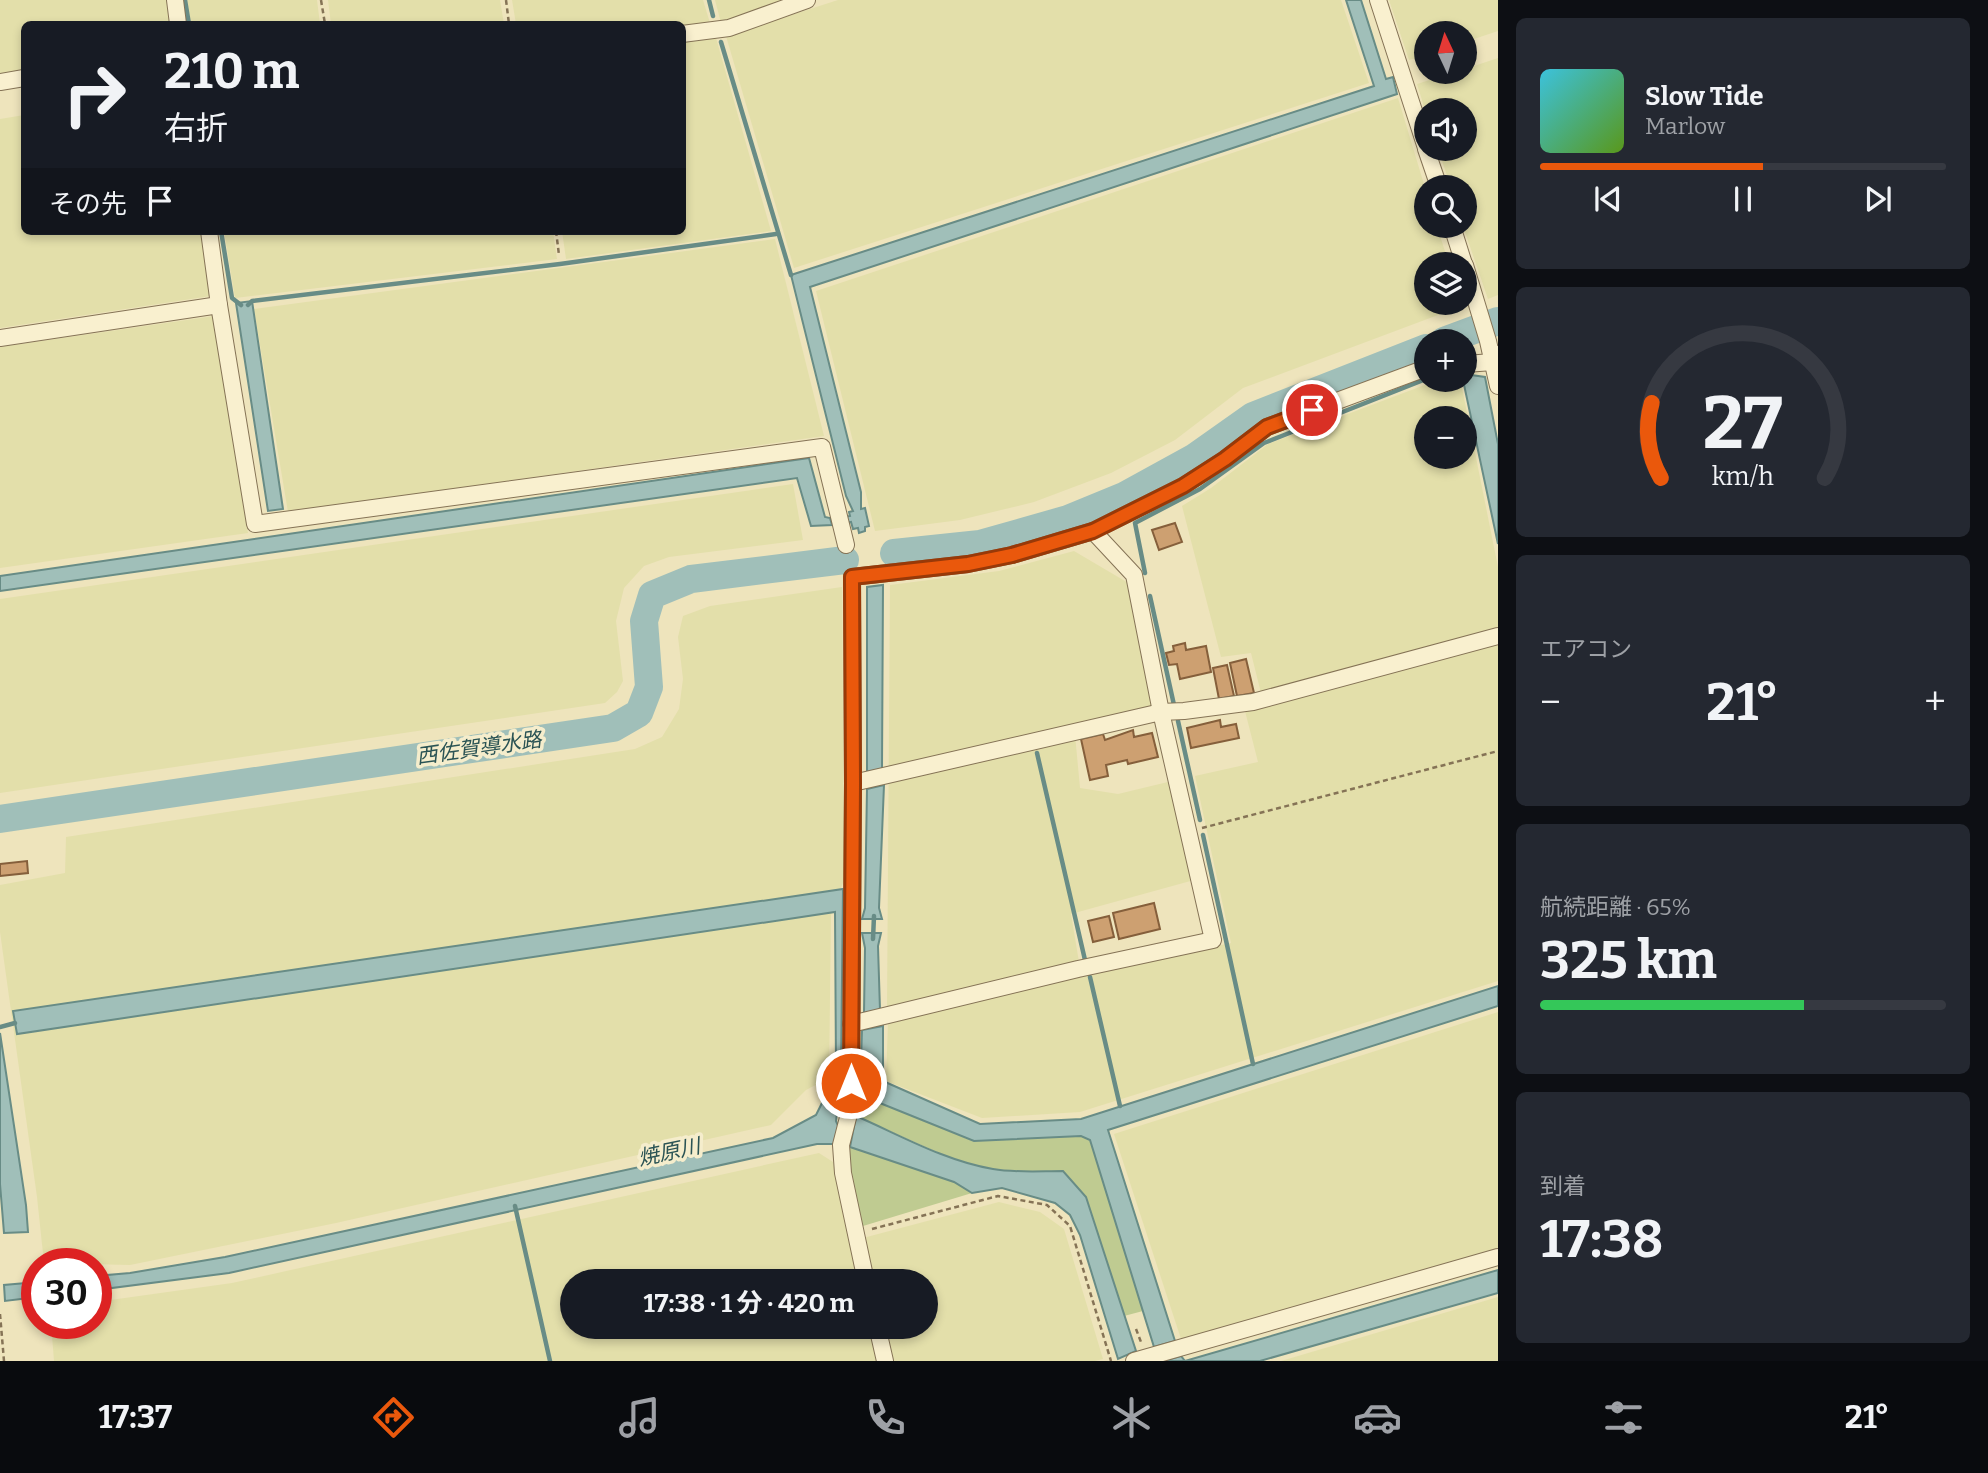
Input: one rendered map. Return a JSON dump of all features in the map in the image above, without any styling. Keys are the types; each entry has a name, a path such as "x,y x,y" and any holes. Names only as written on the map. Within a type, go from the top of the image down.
{"street":[{"path":"175,0 178,21"},
{"path":"686,33 729,28 807,0"},
{"path":"1378,0 1414,110"},
{"path":"0,82 21,78"},
{"path":"210,235 255,524 822,447 846,545"},
{"path":"1477,304 1493,352 1498,386"},
{"path":"0,338 219,305"},
{"path":"863,1269 843,1173 842,1138 851,1106 865,1020 867,780 852,577 968,564 1012,555 1093,531 1183,486 1267,427 1414,372"},
{"path":"865,1020 1213,940 1161,712 1134,575 1093,531"},
{"path":"867,780 1161,712 1253,702 1498,636"},
{"path":"1145,1358 1498,1257"},
{"path":"880,1339 885,1361"}],"path":[{"path":"321,0 324,21"},
{"path":"506,0 509,21"},
{"path":"556,235 559,255"},
{"path":"1188,831 1498,751"},
{"path":"855,1234 998,1196 1047,1205 1070,1226 1111,1361"},
{"path":"0,1314 4,1361"}],"shaded area":[{"path":"0,0 167,0 170,21 21,21 21,71 0,74"},
{"path":"187,0 317,0 320,21 190,21"},
{"path":"328,0 500,0 504,21 331,21"},
{"path":"512,0 703,0 710,23 686,26 686,21 516,21"},
{"path":"715,0 791,0 721,23"},
{"path":"838,0 1341,0 1369,83 794,268 726,36"},
{"path":"1389,0 1498,0 1498,31 1477,38 1477,21 1414,21 1414,59 1409,60"},
{"path":"716,38 771,231 566,259 563,235 686,235 686,42"},
{"path":"1498,58 1498,295 1488,299 1477,267 1477,252 1472,252 1467,238 1477,238 1477,175 1447,175 1442,161 1477,161 1477,98 1421,98 1417,84 1477,84 1477,65"},
{"path":"1398,98 1414,151 1414,161 1417,161 1421,175 1414,175 1414,238 1441,238 1445,252 1414,252 1414,315 1438,315 1243,388 1175,440 1111,473 1034,502 960,520 875,531 816,291"},
{"path":"21,116 21,235 202,235 211,296 0,328 0,119"},
{"path":"225,235 554,235 557,259 235,298"},
{"path":"775,239 824,436 288,512 254,309"},
{"path":"214,316 248,533 0,568 0,347"},
{"path":"1414,389 1414,392 1463,392 1466,406 1414,406 1414,469 1477,469 1477,463 1498,567 1498,627 1261,693 1251,653 1221,657 1182,506 1211,488 1268,444"},
{"path":"793,484 803,540 669,557 644,566 624,588 616,621 623,681 617,692 605,703 0,793 0,599"},
{"path":"1074,551 1130,584 1155,705 1074,724 1080,788 1118,794 1172,781 1194,880 1071,914 1079,962 887,1007 890,585 999,571"},
{"path":"842,587 844,880 831,915 829,1078 806,1090 771,1125 336,1223 130,1265 112,1265 112,1248 42,1248 0,932 0,885 65,873 66,837 635,749 662,737 679,709 683,679 678,637 683,616 710,606"},
{"path":"1498,643 1498,981 1080,1112 982,1118 886,1081 888,1022 1080,975 1231,943 1195,776 1258,762 1245,711"},
{"path":"1498,1012 1498,1248 1181,1339 1114,1134"},
{"path":"819,1153 833,1162 857,1269 560,1269 560,1339 873,1339 878,1361 54,1361 52,1339 112,1339 112,1300 232,1283"},
{"path":"999,1202 1040,1212 1064,1229 1103,1359 890,1361 885,1339 938,1339 938,1269 870,1269 863,1238"},
{"path":"1498,1297 1498,1361 1281,1361"}],"green space":[{"path":"860,1095 974,1141 1081,1136 1090,1140 1143,1311 1124,1316 1086,1197 1024,1172 993,1169 955,1160 856,1116"},
{"path":"850,1147 955,1182 972,1193 863,1226 850,1171"}],"water":[{"path":"1346,0 1361,0 1386,79 1393,77 1397,94 810,287 861,492 861,509 865,508 869,526 859,533 858,528 853,529 851,522 845,523 844,517 850,516 849,512 853,511 846,496 791,275 1374,86"},
{"path":"252,301 283,509 268,511 236,303"},
{"path":"1477,376 1485,377 1498,444 1498,544 1477,446 1477,406 1469,406 1466,392 1477,392"},
{"path":"809,458 825,517 830,518 832,525 811,526 797,478 0,591 0,576"},
{"path":"883,585 882,769 867,772 867,587"},
{"path":"884,785 879,908 882,919 862,919 865,908 867,789"},
{"path":"843,889 841,1069 836,1068 835,912 17,1034 13,1011"},
{"path":"862,933 881,933 878,946 880,1010 864,1013 865,948"},
{"path":"1498,986 1498,1006 1108,1130 1175,1341 1154,1347 1090,1140 1081,1136 974,1141 860,1095 862,1030 883,1026 883,1081 980,1124 1081,1119"},
{"path":"0,1033 28,1232 4,1233 0,1184"},
{"path":"833,1094 839,1095 836,1144 817,1144 229,1273 112,1288 112,1275 225,1257 773,1138 816,1115 822,1103"},
{"path":"856,1116 940,1154 975,1165 1010,1171 1063,1171 1086,1197 1136,1351 1118,1359 1080,1235 1070,1215 1055,1203 1002,1188 972,1193 954,1182 850,1147"},
{"path":"1498,1270 1498,1293 1260,1361 1185,1361"},
{"path":"21,1283 21,1299 5,1301 4,1285"},
{"path":"1181,1356 1185,1361 1163,1361"}],"building":[{"path":"1175,523 1182,542 1159,550 1152,530"},
{"path":"1185,643 1186,650 1206,646 1211,672 1180,679 1177,664 1169,665 1166,653 1174,651 1173,646"},
{"path":"1246,659 1254,693 1237,696 1230,663"},
{"path":"1227,665 1234,696 1219,699 1213,668"},
{"path":"1220,720 1221,727 1236,724 1239,738 1191,748 1187,728"},
{"path":"1133,730 1134,737 1152,733 1158,757 1128,764 1127,760 1106,765 1108,776 1090,780 1081,739 1103,734 1105,740"},
{"path":"27,861 28,873 0,876 0,864"},
{"path":"1154,903 1160,929 1119,939 1113,913"},
{"path":"1109,916 1114,937 1093,942 1088,921"}],"waterway":[{"path":"185,0 188,21"},
{"path":"709,0 713,16"},
{"path":"721,42 791,275"},
{"path":"248,305 252,301 560,264 776,234"},
{"path":"222,235 232,298 241,305"},
{"name":"西佐賀導水路","path":"1476,329 1498,321"},
{"name":"西佐賀導水路","path":"894,553 980,544 1068,519 1124,496 1195,457 1253,416 1414,353"},
{"path":"1145,573 1135,523 1200,489 1264,443 1414,384"},
{"name":"西佐賀導水路","path":"0,819 613,728 639,713 649,687 644,621 652,595 691,579 845,560"},
{"path":"1150,596 1174,705"},
{"path":"1178,721 1200,820"},
{"path":"1037,753 1085,960"},
{"path":"1203,835 1253,1064"},
{"path":"873,939 874,916"},
{"path":"1090,977 1120,1106"},
{"path":"0,1027 15,1023"},
{"path":"836,1095 839,1069"},
{"path":"515,1206 550,1361"}],"route":[{"path":"851,1083 852,577 968,564 1012,555 1093,531 1183,486 1267,427 1312,410"}],"water label":[{"name":"焼原川","path":"669,1152"}]}
